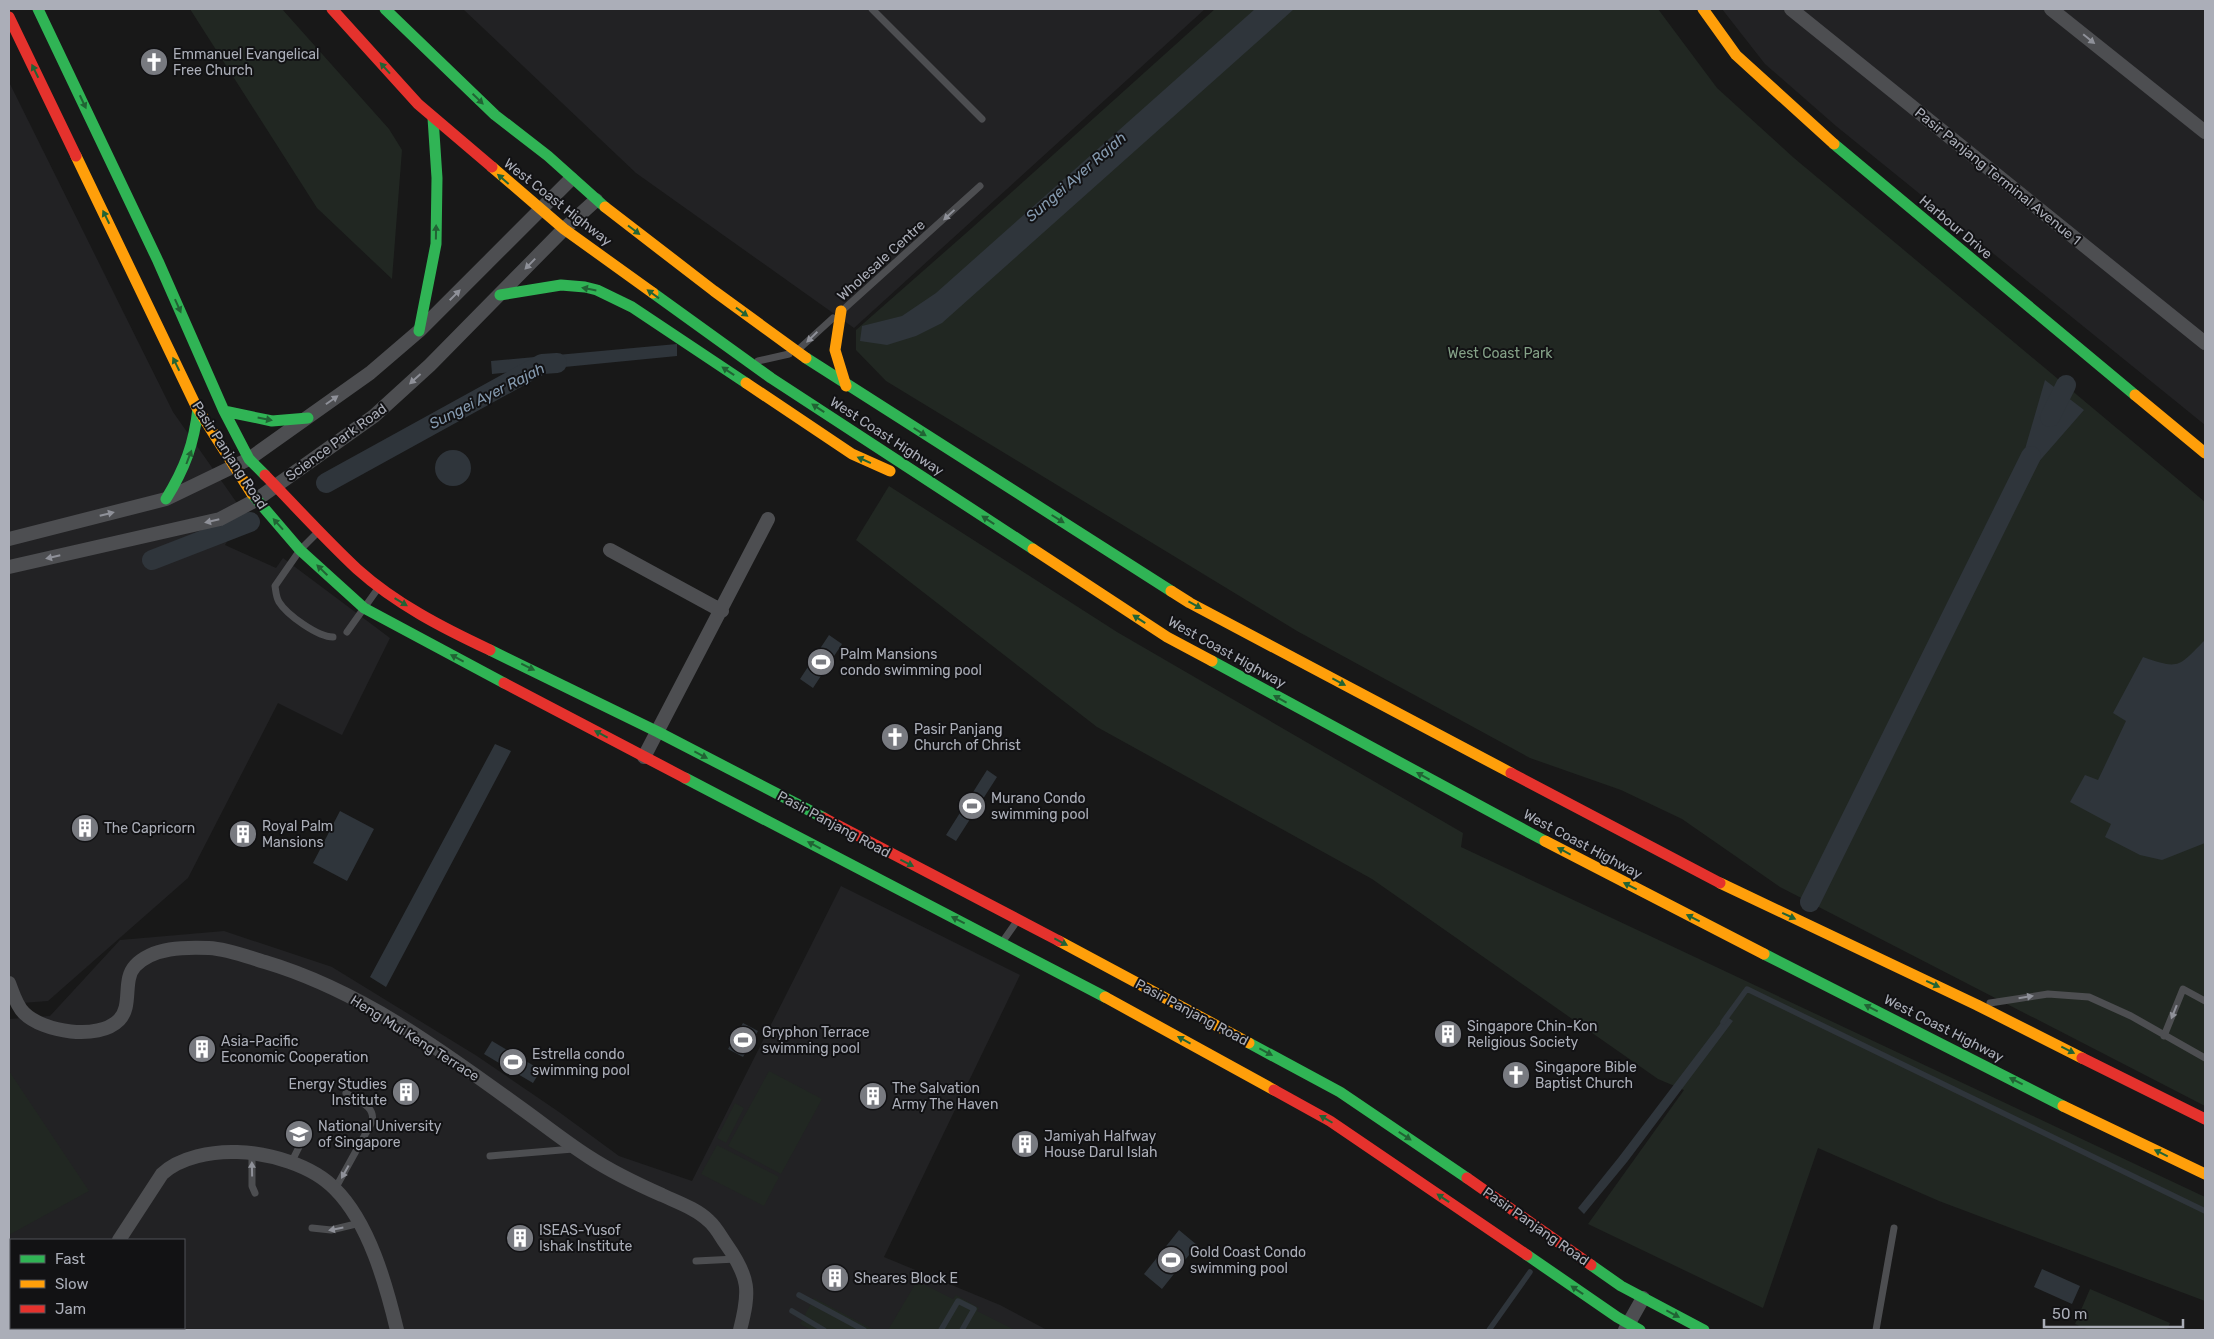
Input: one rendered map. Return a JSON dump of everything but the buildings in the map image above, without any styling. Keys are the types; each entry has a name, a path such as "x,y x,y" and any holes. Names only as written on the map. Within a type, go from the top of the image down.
{"main road":[{"name":"Pasir Panjang Road","path":"38,9 158,261 224,411 249,459 357,569 393,597 436,624 658,732 1018,919 1340,1092 1430,1152 1621,1286 1704,1330"},
{"name":"West Coast Highway","path":"332,9 418,104 540,211 752,363 1167,637 1449,790 1654,898 2093,1121 2205,1174"},
{"name":"West Coast Highway","path":"385,9 495,115 548,156 596,200 714,291 846,386 1190,603 1677,862 1977,1004 2205,1119"},
{"name":"Harbour Drive","path":"1703,9 1736,55 1850,159 2205,452"},
{"name":"Pasir Panjang Road","path":"9,17 198,408 256,500 300,550 364,608 644,757 1089,988 1330,1121 1631,1328"},
{"path":"419,331 436,244 437,178 433,118"},
{"path":"500,295 542,286 572,286 595,289 632,307 852,454 942,490"},
{"path":"842,311 835,350 846,386"},
{"path":"166,500 185,468 192,449 198,408"},
{"path":"224,411 268,420 288,421 308,418"}],"street":[{"name":"Pasir Panjang Terminal Avenue 1","path":"1791,9 2205,342"},
{"path":"2051,9 2205,132"},
{"path":"9,539 166,500 249,459 370,374 419,331 571,179"},
{"name":"Science Park Road","path":"9,568 220,519 256,500 374,416 430,366 564,229 596,200"},
{"path":"644,757 722,611 768,519"},
{"path":"610,550 722,611"},
{"name":"Heng Mui Keng Terrace","path":"9,983 12,1005 41,1026 83,1032 100,1030 120,1019 125,1010 130,974 134,967 144,958 163,951 189,947 213,948 292,970 358,1000 464,1067 576,1148 631,1181 690,1208 708,1220 736,1258 747,1281 747,1304 740,1330"},
{"path":"120,1239 162,1174 170,1166 202,1156 227,1152 252,1152 290,1163 317,1175 335,1189 360,1223 374,1255 397,1330"},
{"path":"1631,1328 1643,1298"}],"lane":[{"path":"872,9 982,119"},
{"name":"Wholesale Centre","path":"797,351 980,186"},
{"path":"752,363 797,351"},
{"path":"319,530 300,550 275,586 276,595 280,604 302,623 318,633 333,637"},
{"path":"347,632 379,586"},
{"path":"1002,942 1018,919"},
{"path":"2164,1036 2183,989 2205,1001"},
{"path":"1977,1004 2048,994 2089,997 2131,1016 2205,1058"},
{"path":"335,1189 374,1115 372,1109 346,1093"},
{"path":"290,1163 306,1134"},
{"path":"490,1156 576,1148"},
{"path":"252,1152 252,1186 255,1193"},
{"path":"312,1228 331,1230 360,1223"},
{"path":"1876,1330 1894,1228"},
{"path":"696,1261 736,1258"}],"shaded area":[{"path":"463,9 1205,9 854,328 636,173"},
{"path":"1722,9 2205,9 2205,425 1836,126 1765,64"},
{"path":"9,82 173,412 244,513 225,545 276,568 283,558 390,638 342,735 278,703 188,878 48,1001 9,1004"},
{"name":"National University of Singapore","path":"841,886 1020,975 884,1257 1000,1305 1047,1330 9,1330 9,1019 50,1016 120,940 224,931 332,967 477,1056 619,1156 692,1181"}],"green space":[{"path":"190,9 282,9 389,129 402,150 392,279 317,208"},
{"name":"West Coast Park","path":"1215,9 1658,9 1717,88 1794,158 2205,502 2205,1106 1780,887 1682,819 1621,790 1530,758 1297,631 886,381 856,350 856,330"},
{"path":"889,486 1117,632 1463,833 1461,847 2205,1197 2205,1301 1939,1201 1818,1148 1763,1308 1588,1224 1684,1090 1658,1079 1372,879 1097,727 856,540"},
{"path":"9,1071 89,1191 9,1235"},
{"path":"769,1071 822,1099 781,1174 728,1146"},
{"path":"735,1103 744,1108 726,1143 717,1138"},
{"path":"717,1145 779,1177 764,1206 701,1174"},
{"path":"917,1281 953,1299 956,1295 979,1308 977,1311 1015,1330 888,1330"},
{"path":"2090,1289 2170,1323 2167,1330 2089,1330 2075,1324"},
{"path":"814,1298 874,1330 811,1330 800,1324"}],"water":[{"path":"1255,9 1294,9 942,323 916,336 887,345 860,341 862,326 902,316 936,293"},
{"path":"677,344 677,356 492,374 491,361"},
{"path":"2045,380 2084,410 2022,481 2013,475 2023,456"},
{"path":"453,450 460,451 466,455 470,461 470,475 466,481 460,485 453,486 446,485 440,481 436,475 435,468 436,461 440,455 446,451"},
{"name":"Palm Mansions condo swimming pool","path":"829,635 842,644 813,688 800,679"},
{"path":"2205,640 2205,843 2162,860 2140,855 2105,837 2111,824 2070,802 2085,775 2098,780 2126,721 2113,713 2143,657 2164,664 2178,664"},
{"path":"495,744 511,751 386,987 370,977"},
{"name":"Murano Condo swimming pool","path":"987,770 997,777 956,841 946,835"},
{"path":"1865,775 1878,782 1855,824 1843,816"},
{"path":"340,811 374,829 347,881 313,863"},
{"path":"1726,1016 1733,1021 1627,1162 1584,1214 1578,1208"},
{"name":"Gryphon Terrace swimming pool","path":"743,1023 758,1031 743,1057 728,1049"},
{"name":"Estrella condo swimming pool","path":"492,1041 541,1070 533,1083 484,1054"},
{"name":"Gold Coast Condo swimming pool","path":"1179,1230 1197,1245 1162,1289 1144,1274"},
{"path":"2042,1269 2080,1286 2072,1304 2034,1287"}],"waterway":[{"name":"Sungei Ayer Rajah","path":"326,483 542,364 557,363"},
{"path":"2050,417 2066,385"},
{"path":"1810,902 2031,456"},
{"name":"Sungei Ayer Rajah","path":"152,560 250,522"},
{"path":"1723,1022 1747,989 2205,1211"},
{"path":"1489,1330 1530,1272"},
{"path":"799,1295 864,1330"},
{"path":"941,1330 958,1301 974,1309 962,1330"},
{"path":"792,1311 824,1330"}],"traffic: fast":[{"path":"38,9 158,261 224,411 249,459 265,475"},
{"path":"385,9 495,115 548,156 605,207"},
{"path":"419,331 436,244 437,178 433,118"},
{"path":"1834,144 2135,395"},
{"path":"500,295 561,285 597,290 632,307 746,383"},
{"path":"653,293 771,378 1033,549"},
{"path":"806,358 1171,591"},
{"path":"166,499 188,455 198,408"},
{"path":"224,411 272,421 308,418"},
{"path":"252,494 300,550 364,608 504,683"},
{"path":"490,650 658,732 824,818"},
{"path":"1212,661 1545,841"},
{"path":"685,778 1105,997"},
{"path":"1764,954 2063,1106"},
{"path":"1249,1043 1340,1092 1467,1178"},
{"path":"1527,1255 1617,1317 1640,1330"},
{"path":"1591,1265 1621,1286 1704,1330"}],"traffic: slow":[{"path":"1703,9 1736,55 1834,144"},
{"path":"76,156 196,406 252,494"},
{"path":"492,167 564,229 653,293"},
{"path":"605,207 714,291 806,358"},
{"path":"841,311 835,350 846,386"},
{"path":"746,383 852,454 890,471"},
{"path":"2135,395 2205,453"},
{"path":"1033,549 1167,637 1212,661"},
{"path":"1171,591 1190,603 1511,773"},
{"path":"1545,841 1764,954"},
{"path":"1720,883 1977,1005 2082,1058"},
{"path":"1059,941 1249,1043"},
{"path":"1105,997 1274,1090"},
{"path":"2063,1106 2205,1174"}],"traffic: jam":[{"path":"332,9 418,104 492,167"},
{"path":"9,17 76,156"},
{"path":"265,475 333,546 372,582 420,614 490,650"},
{"path":"504,683 685,778"},
{"path":"1511,773 1720,883"},
{"path":"824,818 1059,941"},
{"path":"2082,1058 2205,1119"},
{"path":"1274,1090 1330,1121 1527,1255"},
{"path":"1467,1178 1591,1265"}],"place":[{"name":"Emmanuel Evangelical Free Church","path":"154,62"},
{"name":"Palm Mansions condo swimming pool","path":"821,662"},
{"name":"Pasir Panjang Church of Christ","path":"895,737"},
{"name":"Murano Condo swimming pool","path":"972,806"},
{"name":"The Capricorn","path":"85,828"},
{"name":"Royal Palm Mansions","path":"243,834"},
{"name":"Singapore Chin-Kon Religious Society","path":"1448,1034"},
{"name":"Gryphon Terrace swimming pool","path":"743,1040"},
{"name":"Asia-Pacific Economic Cooperation","path":"202,1049"},
{"name":"Estrella condo swimming pool","path":"513,1062"},
{"name":"Singapore Bible Baptist Church","path":"1516,1075"},
{"name":"Energy Studies Institute","path":"406,1092"},
{"name":"The Salvation Army The Haven","path":"873,1096"},
{"name":"National University of Singapore","path":"299,1134"},
{"name":"Jamiyah Halfway House Darul Islah","path":"1025,1144"},
{"name":"ISEAS-Yusof Ishak Institute","path":"520,1238"},
{"name":"Gold Coast Condo swimming pool","path":"1171,1260"},
{"name":"Sheares Block E","path":"835,1278"}]}
